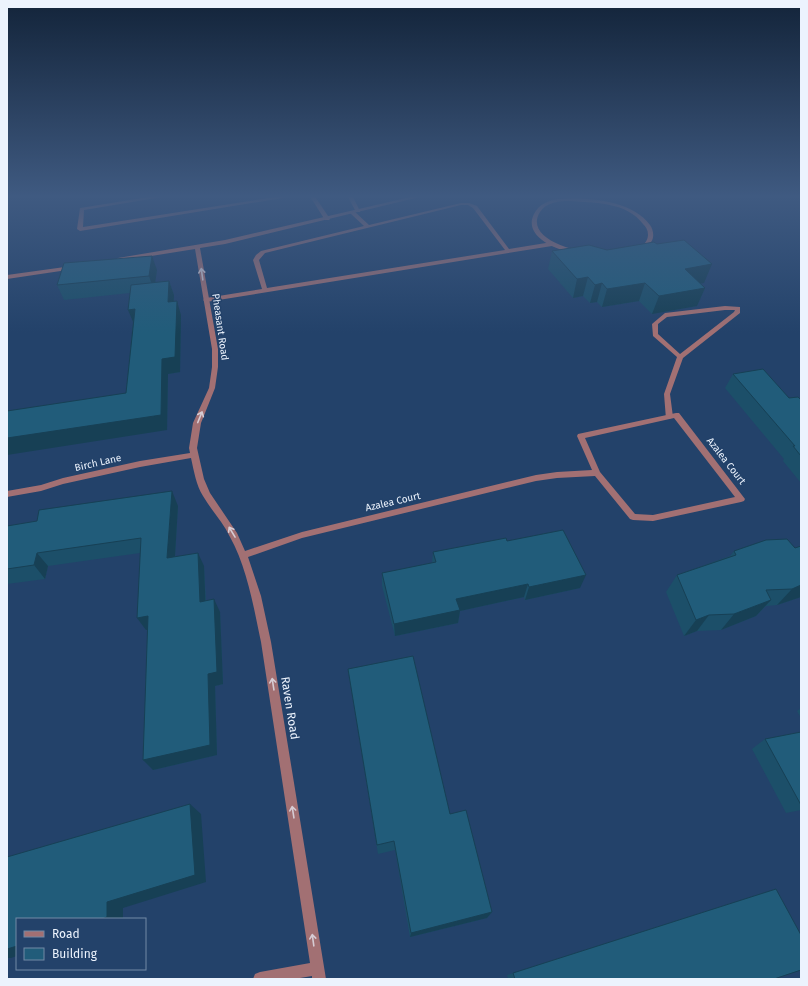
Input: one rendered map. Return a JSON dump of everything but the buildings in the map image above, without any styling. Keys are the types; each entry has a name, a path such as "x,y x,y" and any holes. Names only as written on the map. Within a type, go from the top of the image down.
{"street":[{"path":"118,260 226,241"},
{"path":"265,290 256,260 258,256 263,252 309,241"},
{"path":"501,241 508,251"},
{"path":"548,241 552,244 586,254 616,256 640,249 648,241"},
{"path":"206,300 552,244"},
{"name":"Pheasant Road","path":"194,454 192,448 197,423 210,393 214,376 215,349 198,247"},
{"path":"7,277 79,267"},
{"path":"669,417 667,394 680,357 737,313 738,308 725,308 665,315 655,324 655,335 680,357"},
{"name":"Azalea Court","path":"676,415 741,499 653,518 633,517 597,473 581,436 676,415"},
{"name":"Birch Lane","path":"7,494 42,488 63,481 140,464 194,454"},
{"name":"Raven Road","path":"194,454 196,469 206,494 234,535 243,555 256,596 266,642 318,974"},
{"name":"Azalea Court","path":"243,555 302,535 536,478 557,475 597,473"},
{"path":"260,979 318,974"}]}
